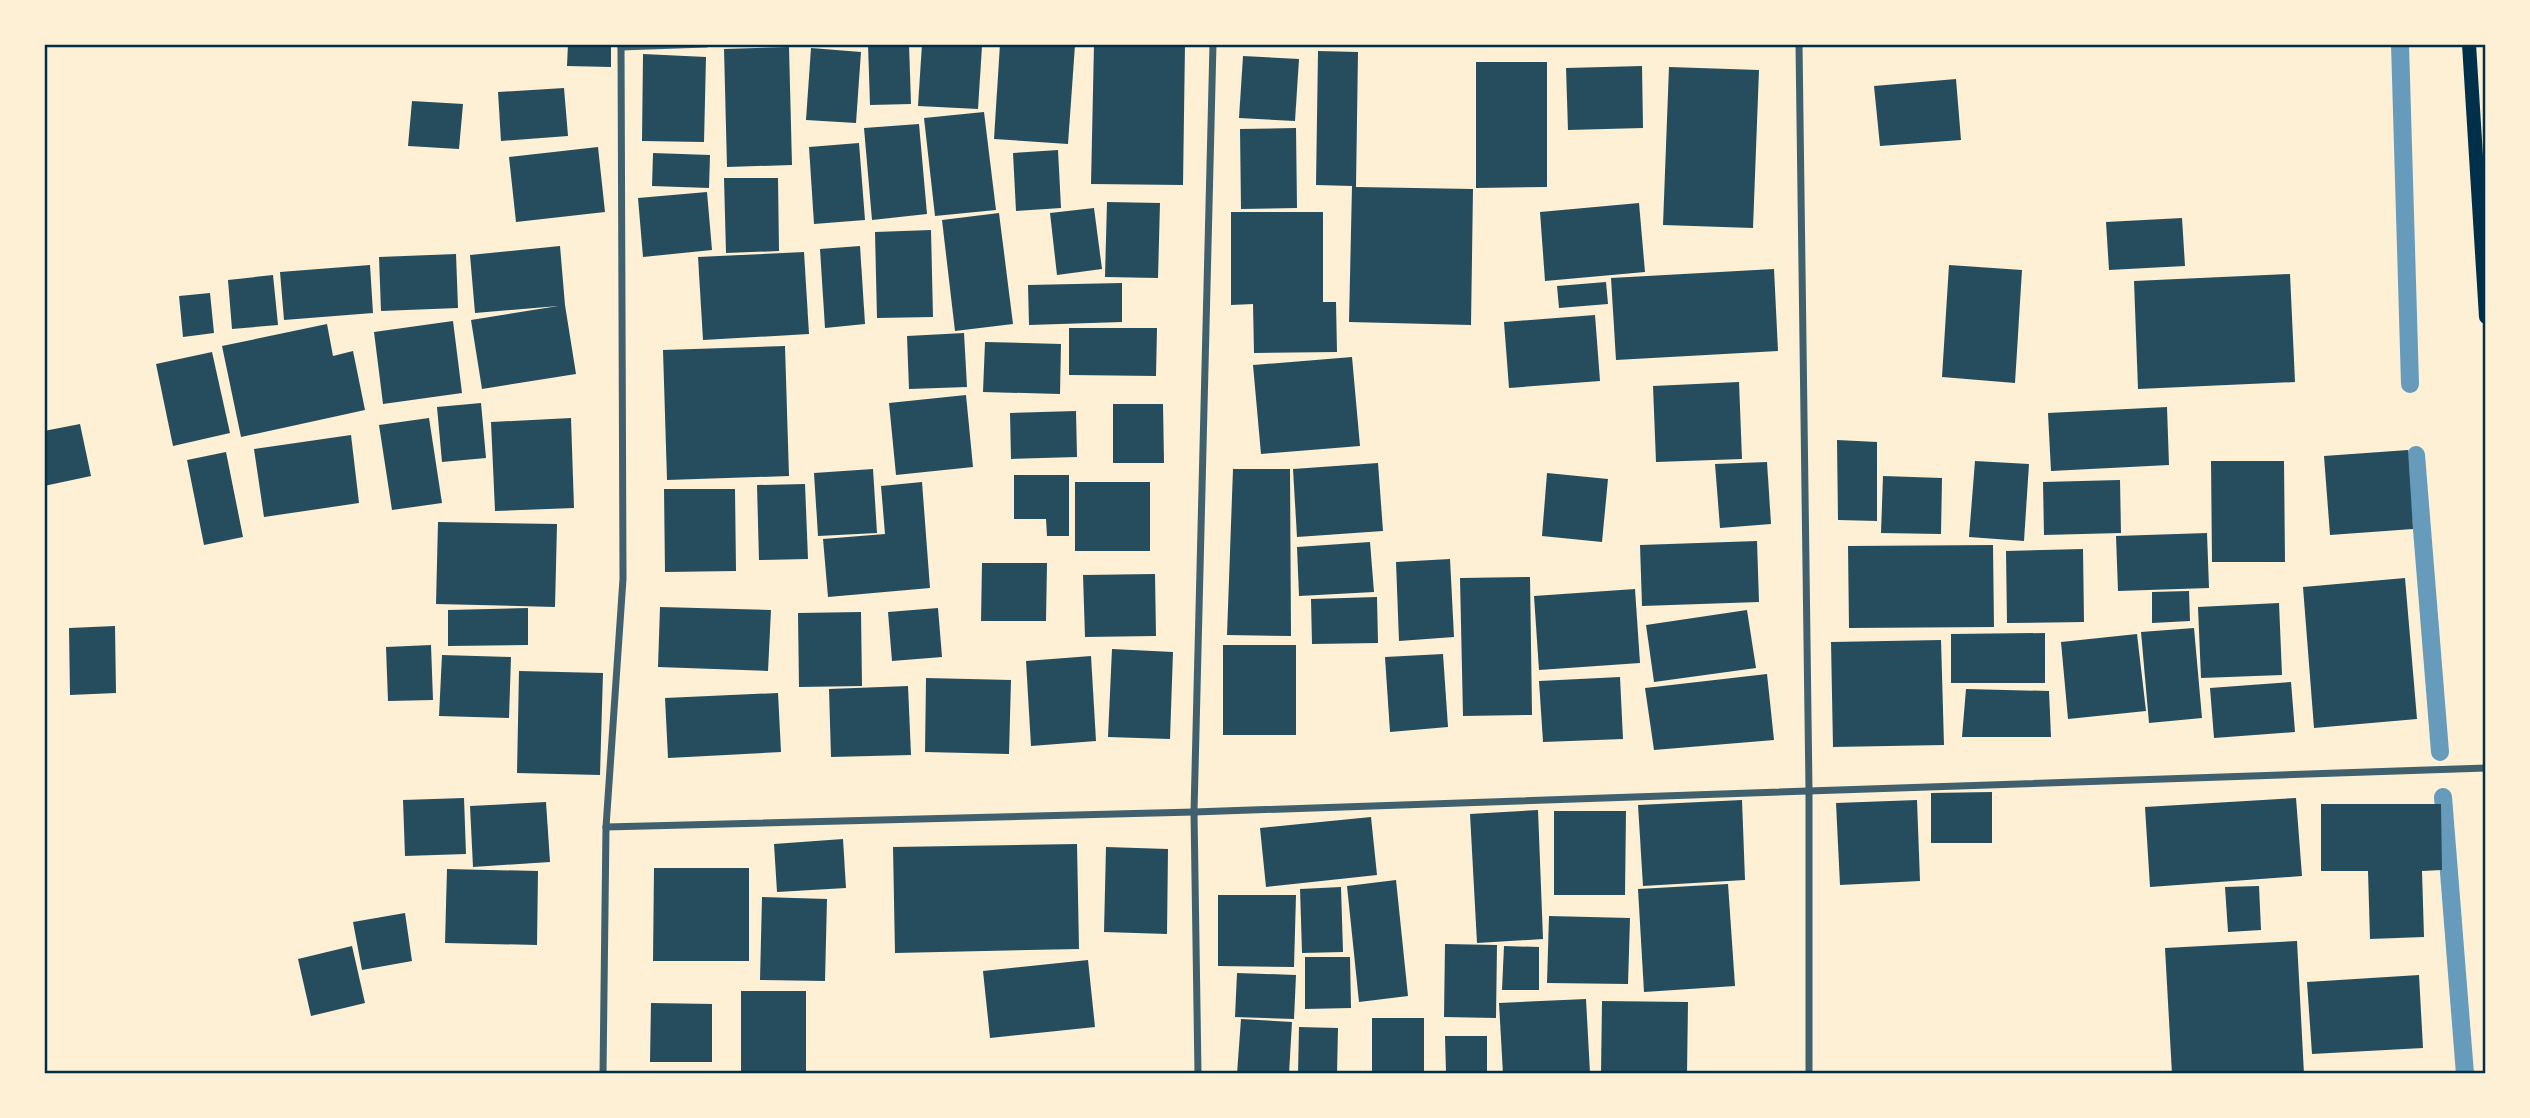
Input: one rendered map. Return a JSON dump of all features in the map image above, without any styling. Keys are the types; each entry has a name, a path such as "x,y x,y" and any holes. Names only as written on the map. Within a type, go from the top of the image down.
{"main road":[{"path":"2469,44 2486,317"}],"street":[{"path":"603,1074 606,827 623,579 621,46 706,44"},
{"path":"1198,1074 1194,813 1213,44"},
{"path":"1799,44 1810,1074"},
{"path":"606,827 1194,813 2486,768"}],"building":[{"path":"568,44 611,44 611,67 567,66"},
{"path":"868,44 909,44 911,104 870,105"},
{"path":"922,44 982,46 978,109 918,106"},
{"path":"1000,44 1075,45 1068,144 994,139"},
{"path":"1094,44 1185,44 1183,185 1091,184"},
{"path":"789,47 792,165 727,167 724,49"},
{"path":"811,48 861,52 856,123 806,120"},
{"path":"1318,51 1358,52 1356,187 1473,189 1471,325 1349,322 1352,186 1316,185"},
{"path":"643,54 706,57 704,142 642,141"},
{"path":"1243,56 1299,59 1295,121 1239,118"},
{"path":"1476,62 1547,62 1547,187 1476,188"},
{"path":"1642,66 1643,128 1568,130 1566,68"},
{"path":"1669,67 1759,70 1753,228 1663,225"},
{"path":"1956,79 1961,140 1880,146 1874,86"},
{"path":"564,88 568,136 501,141 498,92"},
{"path":"412,101 463,104 459,149 408,146"},
{"path":"984,112 996,210 935,216 924,118"},
{"path":"919,124 927,214 872,220 864,128"},
{"path":"1296,128 1297,208 1241,209 1240,129"},
{"path":"859,143 865,220 814,224 809,147"},
{"path":"598,147 605,212 516,222 509,157"},
{"path":"1058,150 1061,208 1016,211 1013,153"},
{"path":"653,153 710,155 709,188 652,186"},
{"path":"724,178 778,178 779,251 726,253"},
{"path":"707,192 712,250 643,257 638,198"},
{"path":"1107,202 1160,203 1158,278 1105,277"},
{"path":"1639,203 1645,272 1545,281 1540,212"},
{"path":"1094,208 1102,269 1057,275 1050,213"},
{"path":"1231,212 1323,212 1323,302 1336,302 1337,352 1254,353 1253,304 1231,305"},
{"path":"999,213 1013,324 955,331 942,220"},
{"path":"2182,218 2185,266 2109,270 2106,222"},
{"path":"931,230 933,317 877,318 875,232"},
{"path":"560,246 565,305 576,374 482,389 471,320 558,306 475,313 470,255"},
{"path":"860,246 865,324 825,328 820,249"},
{"path":"804,252 809,334 703,340 698,257"},
{"path":"456,254 458,308 381,311 379,257"},
{"path":"370,265 373,313 284,320 280,272"},
{"path":"1949,265 2022,270 2015,383 1942,377"},
{"path":"1774,269 1778,351 1616,360 1611,278"},
{"path":"2290,274 2295,382 2138,389 2134,281"},
{"path":"273,275 278,325 232,329 228,280"},
{"path":"1606,282 1608,304 1559,308 1557,286"},
{"path":"1122,283 1122,322 1029,325 1028,285"},
{"path":"210,293 214,333 183,337 179,296"},
{"path":"1595,315 1600,381 1509,388 1504,322"},
{"path":"453,321 462,393 383,404 374,332"},
{"path":"327,324 333,356 353,351 365,410 241,437 222,346"},
{"path":"1069,328 1157,328 1156,376 1069,375"},
{"path":"964,333 967,387 909,389 907,336"},
{"path":"985,342 1061,344 1060,394 983,392"},
{"path":"785,346 789,476 667,480 663,350"},
{"path":"212,352 230,433 173,446 156,364"},
{"path":"1352,357 1360,446 1261,454 1253,365"},
{"path":"1739,382 1742,459 1656,462 1653,386"},
{"path":"966,395 973,467 896,475 889,403"},
{"path":"481,403 486,458 442,462 437,407"},
{"path":"1113,404 1163,404 1164,463 1113,463"},
{"path":"2167,407 2169,465 2051,471 2048,413"},
{"path":"1076,411 1077,457 1011,459 1010,413"},
{"path":"429,418 442,503 392,510 379,425"},
{"path":"571,418 574,508 495,511 491,422"},
{"path":"80,424 91,476 44,486 44,431"},
{"path":"351,435 359,503 264,517 254,449"},
{"path":"1837,440 1877,442 1877,521 1838,520"},
{"path":"2408,450 2413,529 2330,535 2324,456"},
{"path":"226,452 243,537 204,545 187,460"},
{"path":"1975,461 2029,464 2024,541 1969,537"},
{"path":"2211,461 2284,461 2285,562 2212,562"},
{"path":"1767,462 1771,524 1720,528 1715,464"},
{"path":"1378,463 1383,531 1297,537 1293,469"},
{"path":"873,469 877,533 818,536 814,473"},
{"path":"1233,469 1290,469 1291,636 1227,635"},
{"path":"1547,473 1608,479 1602,542 1542,536"},
{"path":"1014,475 1069,475 1069,536 1047,536 1046,519 1014,519"},
{"path":"1883,476 1942,478 1941,534 1881,533"},
{"path":"2120,480 2121,533 2044,535 2043,482"},
{"path":"922,482 930,588 828,597 823,539 885,534 881,486"},
{"path":"1075,482 1150,482 1150,551 1075,551"},
{"path":"805,484 808,559 759,560 757,485"},
{"path":"664,489 735,489 736,571 665,572"},
{"path":"438,522 557,524 555,607 436,604"},
{"path":"2207,533 2209,588 2118,591 2116,536"},
{"path":"1757,541 1759,602 1642,606 1640,545"},
{"path":"1370,542 1374,592 1299,596 1297,547"},
{"path":"1993,545 1994,627 1849,628 1848,546"},
{"path":"2083,549 2084,622 2007,623 2006,551"},
{"path":"1450,559 1454,637 1399,641 1396,562"},
{"path":"982,563 1047,563 1046,621 981,621"},
{"path":"1155,574 1156,636 1085,637 1083,575"},
{"path":"1530,577 1532,715 1463,716 1460,578"},
{"path":"2405,578 2417,719 2314,728 2303,587"},
{"path":"1635,589 1640,663 1539,670 1534,596"},
{"path":"2189,591 2190,621 2152,623 2152,592"},
{"path":"1377,597 1378,643 1312,644 1311,599"},
{"path":"2279,603 2282,675 2201,678 2198,607"},
{"path":"660,607 771,610 768,671 658,667"},
{"path":"528,608 528,645 448,646 448,610"},
{"path":"938,608 942,657 892,661 888,612"},
{"path":"1747,610 1756,668 1654,682 1646,625"},
{"path":"861,612 862,686 799,687 798,613"},
{"path":"115,626 116,693 70,695 69,628"},
{"path":"2194,628 2202,718 2149,723 2141,632"},
{"path":"2045,633 2045,683 1951,683 1951,634"},
{"path":"2137,634 2146,711 2068,719 2061,642"},
{"path":"1941,640 1944,745 1833,747 1831,642"},
{"path":"431,645 433,700 388,701 386,647"},
{"path":"1223,645 1296,645 1296,735 1223,735"},
{"path":"1112,649 1173,652 1170,739 1108,737"},
{"path":"1443,654 1448,727 1390,732 1385,657"},
{"path":"442,655 511,657 509,718 439,716"},
{"path":"1091,656 1096,741 1031,746 1026,661"},
{"path":"519,671 603,673 600,775 517,773"},
{"path":"1767,674 1774,740 1654,750 1645,688"},
{"path":"1620,677 1623,739 1543,742 1539,681"},
{"path":"926,678 1011,680 1009,754 925,752"},
{"path":"2291,682 2295,732 2214,738 2210,688"},
{"path":"908,686 911,755 831,757 829,689"},
{"path":"1966,689 2049,691 2051,737 1962,737"},
{"path":"778,693 781,752 668,758 665,698"},
{"path":"1992,792 1992,843 1931,843 1931,793"},
{"path":"464,798 466,854 405,856 403,800"},
{"path":"2296,798 2302,876 2150,887 2145,807"},
{"path":"1742,800 1745,880 1643,886 1638,805"},
{"path":"1917,800 1920,881 1840,885 1836,803"},
{"path":"546,802 550,862 473,867 470,806"},
{"path":"2321,804 2441,804 2442,870 2422,871 2424,937 2370,939 2368,871 2321,871"},
{"path":"1538,810 1543,939 1477,943 1470,814"},
{"path":"1554,811 1626,811 1625,895 1554,895"},
{"path":"1371,817 1377,875 1266,887 1260,828"},
{"path":"843,839 846,888 777,892 774,844"},
{"path":"1077,844 1079,949 895,953 893,847"},
{"path":"1106,847 1168,849 1167,934 1104,932"},
{"path":"654,868 749,868 749,961 653,961"},
{"path":"447,869 538,871 537,945 445,943"},
{"path":"1396,880 1408,996 1359,1002 1347,886"},
{"path":"1728,884 1735,986 1644,992 1638,889"},
{"path":"2259,886 2261,930 2228,932 2225,887"},
{"path":"1341,887 1343,952 1302,953 1300,889"},
{"path":"1218,895 1296,895 1294,967 1218,966"},
{"path":"762,897 827,899 825,981 760,980"},
{"path":"405,913 412,961 362,970 353,922"},
{"path":"1549,916 1630,918 1628,984 1547,983"},
{"path":"2297,941 2304,1074 2172,1074 2165,948"},
{"path":"1445,944 1497,945 1496,1018 1444,1017"},
{"path":"352,946 365,1003 311,1016 298,959"},
{"path":"1504,946 1539,947 1539,990 1502,990"},
{"path":"1305,957 1350,957 1351,1008 1305,1009"},
{"path":"1088,960 1095,1027 990,1038 983,971"},
{"path":"1237,973 1296,975 1294,1019 1235,1017"},
{"path":"2419,975 2423,1048 2312,1054 2307,982"},
{"path":"741,991 806,991 806,1074 741,1074"},
{"path":"1586,999 1590,1073 1503,1074 1499,1003"},
{"path":"1602,1001 1688,1002 1687,1074 1601,1074"},
{"path":"651,1003 712,1004 712,1062 650,1062"},
{"path":"1372,1018 1424,1018 1424,1074 1372,1074"},
{"path":"1241,1019 1292,1022 1289,1074 1237,1074"},
{"path":"1299,1027 1338,1028 1337,1074 1298,1074"},
{"path":"1445,1036 1487,1036 1487,1071 1446,1072"}],"waterway":[{"path":"2400,44 2410,384"},
{"path":"2416,455 2440,752"},
{"path":"2443,797 2465,1074"}]}
